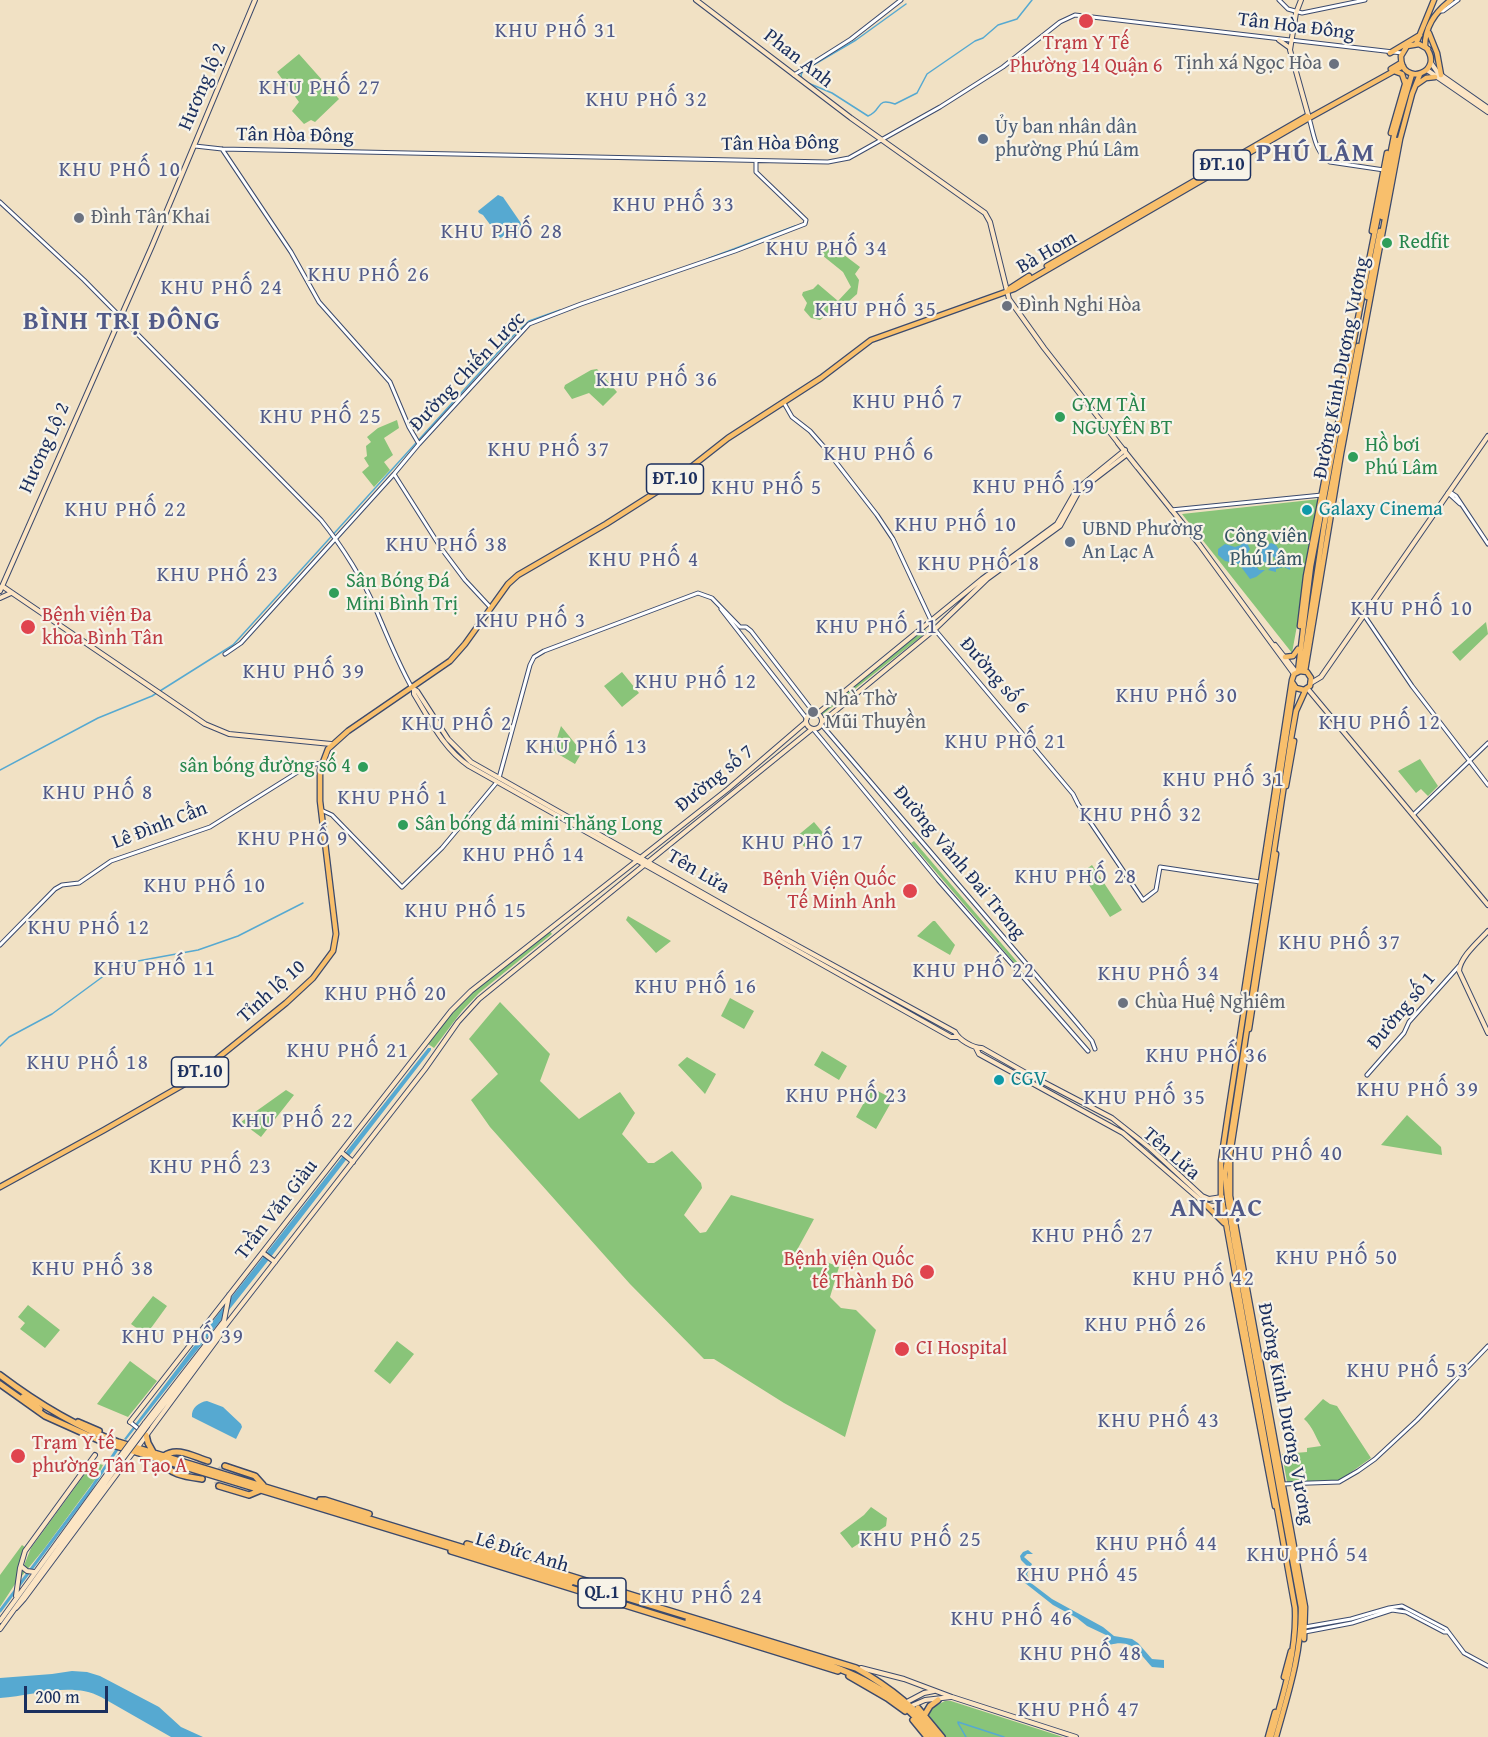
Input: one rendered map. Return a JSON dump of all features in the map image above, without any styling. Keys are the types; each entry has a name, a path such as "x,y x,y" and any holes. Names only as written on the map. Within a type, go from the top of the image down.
{"highway":[{"name":"Lê Đức Anh","path":"0,1375 57,1418"},
{"name":"Lê Đức Anh","path":"0,1382 57,1418 95,1438 172,1460 183,1458 217,1468 252,1479 259,1487 293,1502 836,1670 907,1705 933,1737"},
{"path":"146,1435 154,1453"},
{"name":"Lê Đức Anh","path":"135,1450 154,1453 164,1458"},
{"path":"202,1479 169,1470 164,1466 164,1458 170,1452 177,1451 208,1461"},
{"name":"Lê Đức Anh","path":"172,1460 179,1468 248,1490 259,1487 327,1503 833,1657 859,1668 924,1716 940,1737"},
{"path":"219,1486 249,1495 259,1487 255,1476 225,1466"},
{"path":"924,1716 930,1706 938,1700"},
{"name":"Lê Đức Anh","path":"907,1705 927,1737"}],"main road":[{"name":"Hương lộ 2","path":"120,318 195,146 255,0"},
{"name":"Phan Anh","path":"696,0 833,105 985,213 990,222 1009,299 1082,397 1274,644"},
{"path":"1300,0 1290,48 1292,63 1309,117"},
{"path":"1416,44 1434,0"},
{"path":"1451,0 1438,11 1429,27 1425,44 1430,53 1431,63 1434,70 1488,108"},
{"path":"1429,27 1441,75"},
{"path":"1390,53 1420,35"},
{"path":"1279,40 1290,48"},
{"path":"1428,49 1416,44 1407,46 1402,53 1402,65 1414,74 1427,70 1431,63"},
{"name":"Bà Hom","path":"1007,291 1071,251 1402,65"},
{"name":"Bà Hom","path":"1309,117 1402,65"},
{"path":"1394,70 1402,74 1405,84"},
{"path":"1427,70 1488,112"},
{"name":"Đường Kinh Dương Vương","path":"1389,171 1393,123 1405,84 1414,74"},
{"name":"Đường Kinh Dương Vương","path":"1301,672 1300,643 1311,566 1323,518 1323,494 1376,219 1414,87 1414,74"},
{"name":"Đường Kinh Dương Vương","path":"1278,1737 1291,1672 1305,1629 1305,1607 1234,1286 1231,1265 1236,1252 1226,1225 1231,1114 1229,1096 1266,909 1279,824 1277,811 1284,742 1293,684 1301,672 1323,518 1394,136 1414,74"},
{"path":"1414,87 1423,80 1435,77"},
{"name":"ĐT.10","path":"784,403 871,340 1007,291"},
{"name":"Hương Lộ 2","path":"1,587 120,318"},
{"name":"Tỉnh lộ 10","path":"0,1187 184,1084 279,1009 313,978 333,951 336,934 321,810 320,771 331,744 450,661 460,651 508,584 518,575 606,524 672,482 728,438 784,403"},
{"path":"1274,644 1311,682 1321,676 1488,436"},
{"path":"1125,452 1080,491 1060,526 987,579 934,630 822,723 819,728 812,729 806,721 810,715 816,714 982,579 1057,524 1077,489 1125,452"},
{"path":"1,587 204,724 229,734 331,744"},
{"path":"0,598 11,593"},
{"path":"1285,657 1295,654 1300,643"},
{"path":"1274,644 1301,672 1314,677 1321,676"},
{"name":"Đường Kinh Dương Vương","path":"1256,953 1262,883 1299,703 1311,682"},
{"path":"1293,684 1299,690 1307,688 1488,905"},
{"name":"Tên Lửa","path":"413,689 419,703 451,751 469,766 650,861 771,931 955,1032 957,1037"},
{"path":"816,714 822,723"},
{"name":"Đường số 7","path":"641,857 806,721"},
{"name":"Đường số 7","path":"650,861 812,729"},
{"path":"315,764 320,771"},
{"name":"Tên Lửa","path":"498,780 635,861 951,1037 957,1037 976,1048 982,1048 1112,1118 1150,1148 1204,1198 1227,1199"},
{"path":"652,849 652,854 658,854"},
{"name":"Trần Văn Giàu","path":"132,1423 451,1011 471,991 641,857"},
{"name":"Trần Văn Giàu","path":"0,1629 17,1603 24,1599 225,1328 428,1065 466,1012 650,861"},
{"path":"627,867 633,867 635,873"},
{"path":"559,921 560,927 566,928"},
{"path":"548,930 554,930 554,938"},
{"path":"1488,931 1459,966 1460,974 1488,1033"},
{"name":"Đường Kinh Dương Vương","path":"1248,1001 1248,1031 1221,1161 1221,1191 1227,1199 1277,1485 1301,1607 1299,1650 1269,1737"},
{"name":"Tên Lửa","path":"976,1048 979,1054 1067,1100 1123,1133 1205,1204 1212,1206 1227,1199"},
{"path":"342,1153 352,1161"},
{"path":"1205,1204 1226,1225"},
{"path":"263,1253 275,1262"},
{"path":"17,1603 35,1572 135,1436 224,1321 229,1295"},
{"path":"0,1620 9,1608 17,1603 126,1454 208,1346 225,1328"},
{"path":"17,1603 21,1567 26,1551 95,1455"},
{"name":"Đường Kinh Dương Vương","path":"1277,1485 1293,1608 1291,1672"},
{"path":"21,1567 35,1572"},
{"path":"859,1668 904,1679 1076,1737"},
{"path":"907,1705 934,1691"},
{"path":"907,1705 952,1697"}],"street":[{"path":"795,75 851,39 901,0"},
{"path":"1279,0 1296,13 1306,13 1365,0"},
{"path":"1438,11 1443,11 1458,0"},
{"name":"Tân Hòa Đông","path":"195,146 222,149 835,162 849,158 978,84 1003,68 1060,22 1072,16 1402,53"},
{"path":"1309,117 1315,141 1324,159 1330,162 1389,171"},
{"path":"222,149 291,252 319,302 390,382 419,444"},
{"name":"Đường Chiến Lược","path":"225,654 241,643 529,324 798,228 807,222 756,172 756,161"},
{"path":"0,202 84,280 311,509 335,538 372,601 413,689"},
{"name":"Đường số 6","path":"784,403 792,417 818,441 877,515 896,543 934,630 1047,761 1075,798 1143,900 1156,888 1160,867 1262,883"},
{"path":"394,474 441,548 490,608"},
{"path":"1449,493 1460,504 1488,544"},
{"path":"1171,510 1323,494"},
{"path":"321,810 332,815 402,887 443,847 498,780 532,660 538,654 692,594 707,595 720,607 806,721"},
{"path":"1364,614 1400,670 1468,762 1488,785"},
{"path":"738,628 746,627 751,631 816,714"},
{"path":"407,679 415,683 420,682"},
{"name":"Đường Vành Đai Trong","path":"822,723 1092,1041 1095,1049"},
{"name":"Đường Vành Đai Trong","path":"812,729 938,880 1088,1052"},
{"path":"1413,815 1488,743"},
{"name":"Lê Đình Cẩn","path":"0,945 55,889 62,885 79,883 111,861 210,827 309,765 322,763"},
{"name":"Đường số 1","path":"1367,1076 1404,1033 1409,1022 1459,966"},
{"path":"1277,1485 1339,1482 1358,1472 1417,1420 1488,1346"},
{"path":"132,1423 146,1435"},
{"path":"1305,1629 1352,1623 1392,1610 1406,1612 1447,1632 1464,1653 1488,1666"}],"green space":[{"path":"299,54 339,99 315,122 311,120 304,124 292,111 299,102 277,72"},
{"path":"827,242 860,267 855,274 859,280 857,294 831,317 825,316 820,320 811,318 804,310 807,303 802,295 803,292 813,289 818,284 838,301 851,287 843,272 817,251"},
{"path":"597,369 617,392 603,406 589,393 572,399 564,388 565,385"},
{"path":"397,420 399,428 384,438 393,455 384,462 390,470 374,487 362,472 369,466 364,458 367,456 366,446 371,442 367,437 378,428"},
{"name":"Công viên Phú Lâm","path":"1320,499 1292,653 1182,514"},
{"path":"1486,622 1488,634 1460,661 1452,652"},
{"path":"925,629 927,632 822,715 820,713"},
{"path":"622,672 639,693 622,707 604,686"},
{"path":"561,726 582,752 575,764 553,751"},
{"path":"1420,759 1438,786 1428,796 1421,789 1416,793 1398,771"},
{"path":"814,822 824,834 806,849 796,837"},
{"path":"914,841 1019,964 1017,966 911,843"},
{"path":"1092,865 1122,910 1110,917 1081,873"},
{"path":"628,916 671,941 656,953 626,920"},
{"path":"933,921 955,945 950,955 917,936"},
{"path":"549,930 552,934 479,993 434,1048 428,1044 446,1020 474,990"},
{"path":"730,998 754,1011 744,1029 721,1016"},
{"path":"500,1002 550,1054 540,1081 579,1119 620,1092 635,1113 622,1134 648,1163 654,1163 672,1151 701,1183 702,1188 684,1215 700,1233 706,1232 731,1195 814,1219 797,1250 839,1267 830,1297 841,1308 856,1310 876,1330 845,1437 784,1403 714,1359 704,1359 630,1284 490,1127 471,1100 498,1074 469,1039"},
{"path":"822,1051 847,1066 839,1080 814,1065"},
{"path":"687,1057 716,1074 705,1094 678,1065"},
{"path":"872,1088 893,1099 876,1129 856,1117"},
{"path":"286,1090 294,1095 261,1137 241,1122"},
{"path":"1407,1115 1441,1147 1442,1155 1381,1145"},
{"path":"153,1296 167,1306 146,1335 131,1324"},
{"path":"28,1305 60,1330 45,1348 20,1329 25,1323 18,1317"},
{"path":"397,1341 414,1354 390,1384 374,1371"},
{"path":"130,1361 157,1381 128,1417 97,1404"},
{"path":"1323,1399 1337,1406 1371,1458 1340,1480 1287,1482 1282,1454 1307,1452 1307,1448 1321,1446 1312,1428 1304,1419"},
{"path":"95,1460 101,1461 100,1464 103,1465 97,1477 21,1577 31,1548"},
{"path":"871,1507 887,1518 886,1526 852,1548 840,1533"},
{"path":"22,1545 26,1548 17,1581 0,1607 0,1575"},
{"path":"945,1701 1063,1737 946,1737 928,1714 935,1706"}],"water":[{"path":"498,195 503,197 525,229 519,237 508,235 500,238 478,211"},
{"path":"1247,543 1250,549 1247,554 1241,556 1244,559 1261,553 1262,549 1271,543 1276,545 1284,557 1288,557 1292,562 1290,570 1284,567 1276,569 1276,572 1268,570 1276,562 1274,557 1269,556 1270,561 1259,564 1257,567 1259,570 1265,570 1250,579 1239,564 1225,561 1218,555 1218,549 1225,544 1235,547"},
{"path":"428,1048 431,1050 267,1262 126,1440 124,1439 219,1313"},
{"path":"207,1401 223,1407 241,1424 242,1427 236,1439 192,1417 196,1406"},
{"path":"1028,1550 1033,1554 1027,1554 1024,1557 1032,1564 1027,1574 1031,1583 1052,1599 1103,1627 1114,1636 1132,1639 1152,1659 1164,1660 1164,1668 1152,1667 1139,1652 1124,1643 1109,1645 1097,1659 1097,1655 1107,1641 1106,1635 1053,1605 1025,1583 1023,1574 1027,1566 1020,1556"},
{"path":"72,1671 100,1676 159,1707 181,1727 203,1737 171,1737 89,1692 64,1690 0,1698 0,1678"}],"waterway":[{"path":"808,83 832,93 868,116 884,102 895,104 917,93 927,74 975,41 983,38 998,25 1017,19 1032,0"},
{"path":"802,79 803,71 856,40 906,4"},
{"path":"707,259 795,226"},
{"path":"0,770 98,718 152,696 233,645 511,338 529,321 560,310"},
{"path":"0,1046 9,1037 52,1014 105,975 127,963 198,950 238,936 303,903"},
{"path":"0,1611 90,1490 118,1448"},
{"path":"958,1722 1004,1737"},
{"path":"958,1723 966,1737"}],"tunnel":[{"path":"219,1486 216,1480 217,1474 225,1466"}],"place":[{"name":"Trạm Y Tế Phường 14 Quận 6","path":"1086,21"},
{"name":"Tịnh xá Ngọc Hòa","path":"1334,64"},
{"name":"Ủy ban nhân dân phường Phú Lâm","path":"983,139"},
{"name":"Đình Tân Khai","path":"79,218"},
{"name":"Redfit","path":"1387,243"},
{"name":"Đình Nghi Hòa","path":"1007,306"},
{"name":"GYM TÀI NGUYÊN BT","path":"1060,417"},
{"name":"Hồ bơi Phú Lâm","path":"1353,457"},
{"name":"Galaxy Cinema","path":"1307,510"},
{"name":"UBND Phường An Lạc A","path":"1070,542"},
{"name":"Sân Bóng Đá Mini Bình Trị","path":"334,593"},
{"name":"Bệnh viện Đa khoa Bình Tân","path":"28,627"},
{"name":"Nhà Thờ Mũi Thuyền","path":"813,712"},
{"name":"sân bóng đường số 4","path":"363,767"},
{"name":"Sân bóng đá mini Thăng Long","path":"403,825"},
{"name":"Bệnh Viện Quốc Tế Minh Anh","path":"910,891"},
{"name":"Chùa Huệ Nghiêm","path":"1123,1003"},
{"name":"CGV","path":"999,1080"},
{"name":"Bệnh viện Quốc tế Thành Đô","path":"927,1272"},
{"name":"CI Hospital","path":"902,1349"},
{"name":"Trạm Y tế phường Tân Tạo A","path":"18,1456"}],"district":[{"name":"KHU PHỐ 31","path":"556,32"},
{"name":"KHU PHỐ 27","path":"320,89"},
{"name":"KHU PHỐ 32","path":"647,101"},
{"name":"PHÚ LÂM","path":"1316,154"},
{"name":"KHU PHỐ 10","path":"120,171"},
{"name":"KHU PHỐ 33","path":"674,206"},
{"name":"KHU PHỐ 28","path":"502,233"},
{"name":"KHU PHỐ 34","path":"827,250"},
{"name":"KHU PHỐ 26","path":"369,276"},
{"name":"KHU PHỐ 24","path":"222,289"},
{"name":"KHU PHỐ 35","path":"876,311"},
{"name":"BÌNH TRỊ ĐÔNG","path":"122,322"},
{"name":"KHU PHỐ 36","path":"657,381"},
{"name":"KHU PHỐ 7","path":"908,403"},
{"name":"KHU PHỐ 25","path":"321,418"},
{"name":"KHU PHỐ 37","path":"549,451"},
{"name":"KHU PHỐ 6","path":"879,455"},
{"name":"KHU PHỐ 19","path":"1034,488"},
{"name":"KHU PHỐ 5","path":"767,489"},
{"name":"KHU PHỐ 22","path":"126,511"},
{"name":"KHU PHỐ 10","path":"956,526"},
{"name":"KHU PHỐ 38","path":"447,546"},
{"name":"KHU PHỐ 4","path":"644,561"},
{"name":"KHU PHỐ 18","path":"979,565"},
{"name":"KHU PHỐ 23","path":"218,576"},
{"name":"KHU PHỐ 10","path":"1412,610"},
{"name":"KHU PHỐ 3","path":"531,622"},
{"name":"KHU PHỐ 11","path":"877,628"},
{"name":"KHU PHỐ 39","path":"304,673"},
{"name":"KHU PHỐ 12","path":"696,683"},
{"name":"KHU PHỐ 30","path":"1177,697"},
{"name":"KHU PHỐ 12","path":"1380,724"},
{"name":"KHU PHỐ 2","path":"457,725"},
{"name":"KHU PHỐ 21","path":"1006,743"},
{"name":"KHU PHỐ 13","path":"587,748"},
{"name":"KHU PHỐ 31","path":"1224,781"},
{"name":"KHU PHỐ 8","path":"98,794"},
{"name":"KHU PHỐ 1","path":"393,799"},
{"name":"KHU PHỐ 32","path":"1141,816"},
{"name":"KHU PHỐ 9","path":"293,840"},
{"name":"KHU PHỐ 17","path":"803,844"},
{"name":"KHU PHỐ 14","path":"524,856"},
{"name":"KHU PHỐ 28","path":"1076,878"},
{"name":"KHU PHỐ 10","path":"205,887"},
{"name":"KHU PHỐ 15","path":"466,912"},
{"name":"KHU PHỐ 12","path":"89,929"},
{"name":"KHU PHỐ 37","path":"1340,944"},
{"name":"KHU PHỐ 11","path":"155,970"},
{"name":"KHU PHỐ 22","path":"974,972"},
{"name":"KHU PHỐ 34","path":"1159,975"},
{"name":"KHU PHỐ 16","path":"696,988"},
{"name":"KHU PHỐ 20","path":"386,995"},
{"name":"KHU PHỐ 21","path":"348,1052"},
{"name":"KHU PHỐ 36","path":"1207,1057"},
{"name":"KHU PHỐ 18","path":"88,1064"},
{"name":"KHU PHỐ 39","path":"1418,1091"},
{"name":"KHU PHỐ 23","path":"847,1097"},
{"name":"KHU PHỐ 35","path":"1145,1099"},
{"name":"KHU PHỐ 22","path":"293,1122"},
{"name":"KHU PHỐ 40","path":"1282,1155"},
{"name":"KHU PHỐ 23","path":"211,1168"},
{"name":"AN LẠC","path":"1217,1209"},
{"name":"KHU PHỐ 27","path":"1093,1237"},
{"name":"KHU PHỐ 50","path":"1337,1259"},
{"name":"KHU PHỐ 38","path":"93,1270"},
{"name":"KHU PHỐ 42","path":"1194,1280"},
{"name":"KHU PHỐ 26","path":"1146,1326"},
{"name":"KHU PHỐ 39","path":"183,1338"},
{"name":"KHU PHỐ 53","path":"1408,1372"},
{"name":"KHU PHỐ 43","path":"1159,1422"},
{"name":"KHU PHỐ 25","path":"921,1541"},
{"name":"KHU PHỐ 44","path":"1157,1545"},
{"name":"KHU PHỐ 54","path":"1308,1556"},
{"name":"KHU PHỐ 45","path":"1078,1576"},
{"name":"KHU PHỐ 24","path":"702,1598"},
{"name":"KHU PHỐ 46","path":"1012,1620"},
{"name":"KHU PHỐ 48","path":"1081,1655"},
{"name":"KHU PHỐ 47","path":"1079,1711"}]}
